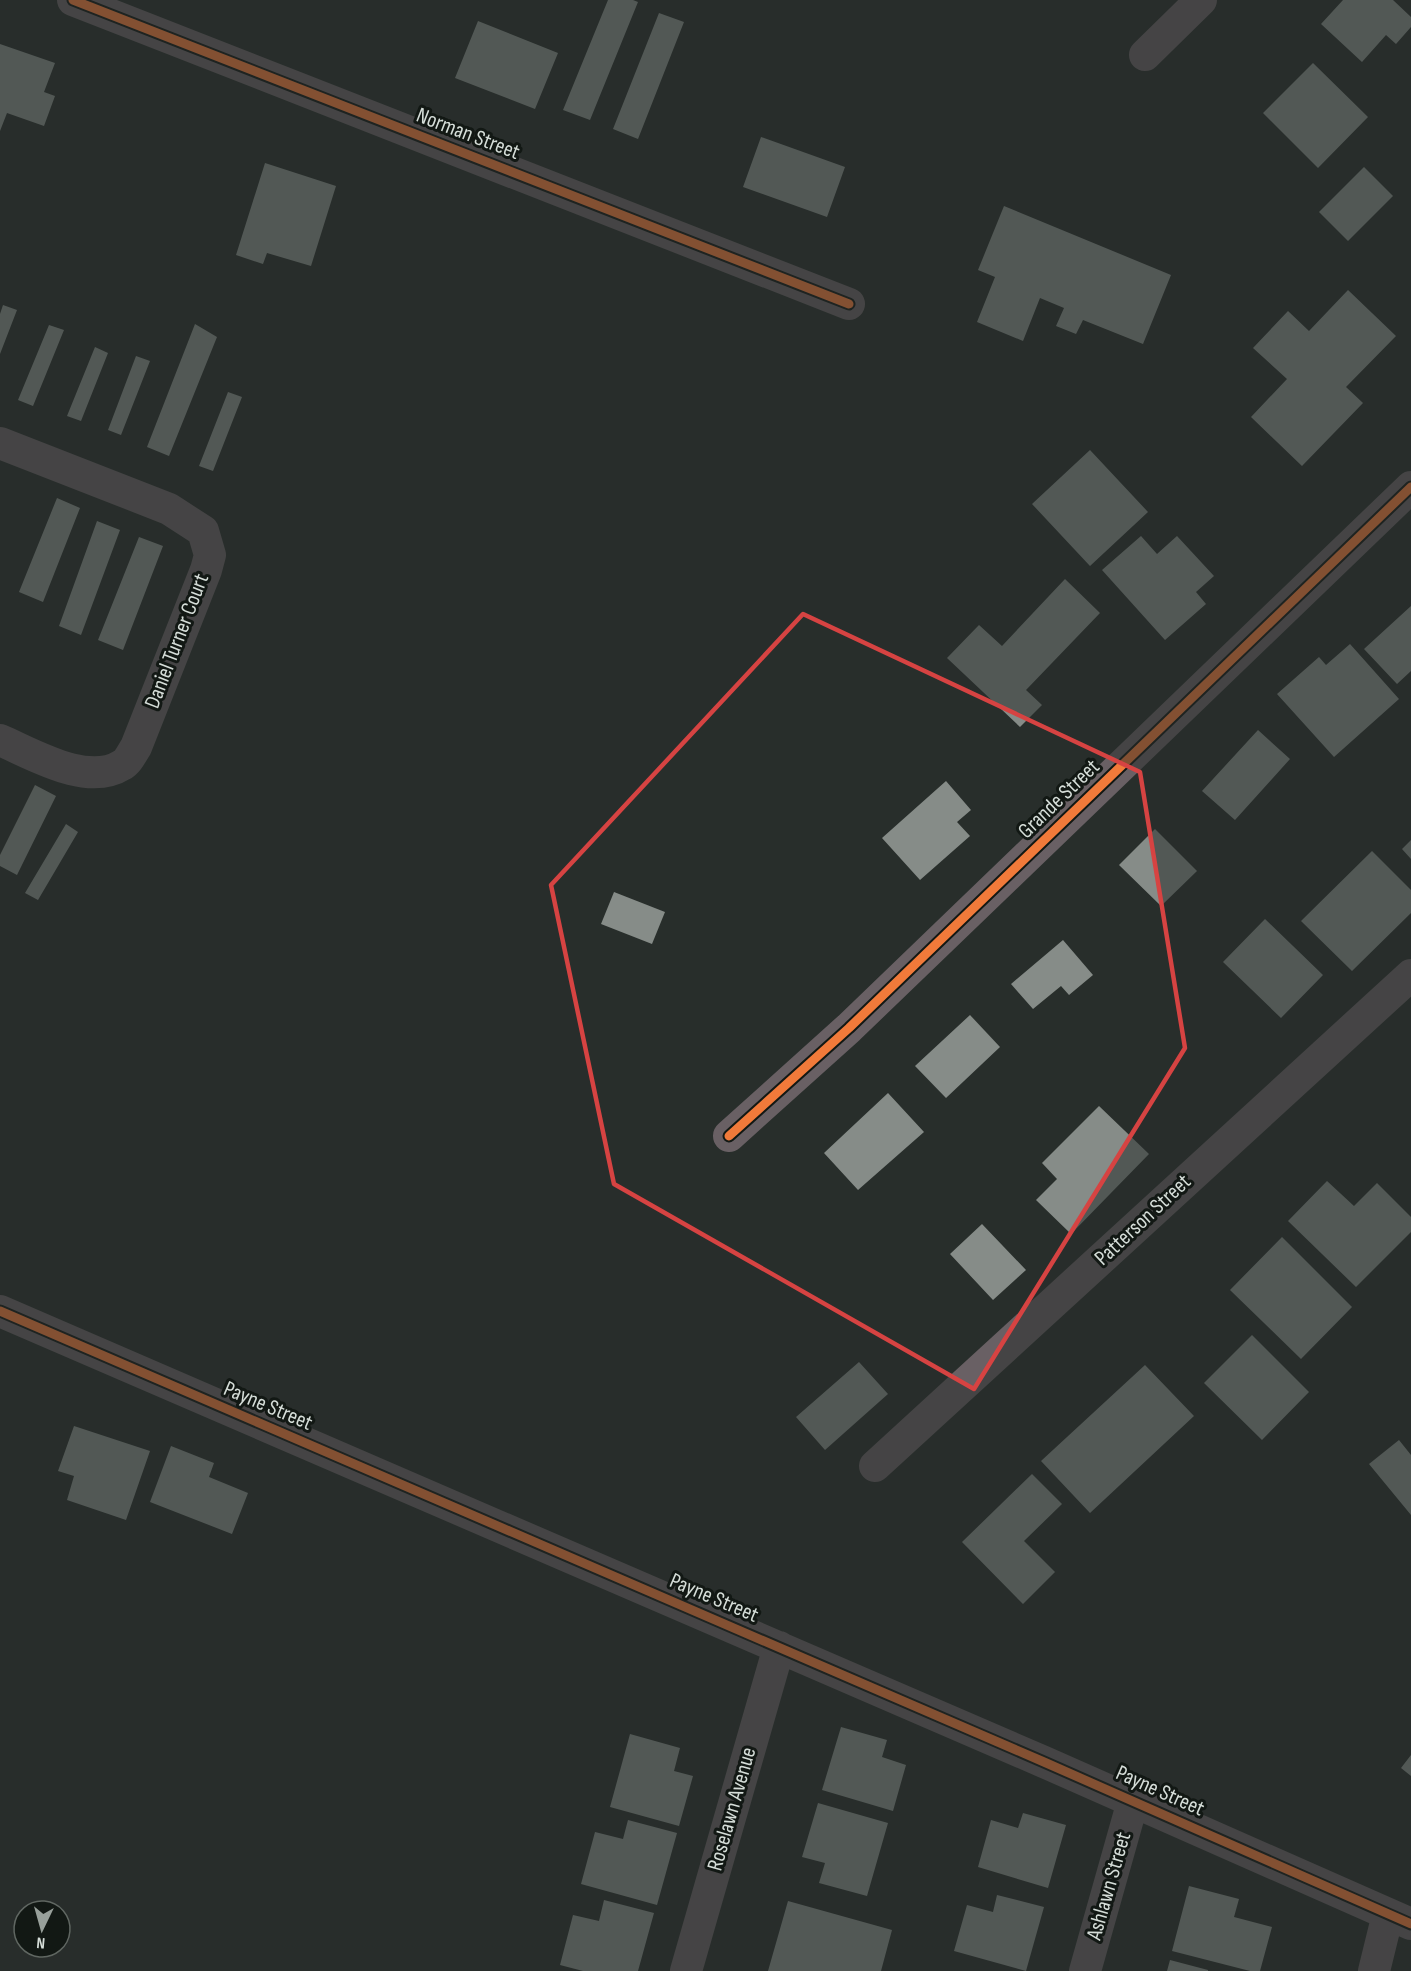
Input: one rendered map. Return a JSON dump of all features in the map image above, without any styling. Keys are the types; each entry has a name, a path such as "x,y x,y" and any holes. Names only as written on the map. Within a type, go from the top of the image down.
{"street":[{"name":"Norman Street","path":"73,0 849,304"},
{"path":"1145,56 1201,0"},
{"name":"Daniel Turner Court","path":"0,442 169,509 203,531 210,555 136,747 124,765 89,773 67,768 0,740"},
{"name":"Grande Street","path":"729,1136 857,1020 1411,487"},
{"name":"Patterson Street","path":"875,1466 1411,975"},
{"name":"Payne Street","path":"0,1311 779,1647 1400,1919"},
{"name":"Roselawn Avenue","path":"686,1971 779,1647"},
{"name":"Ashlawn Street","path":"1085,1971 1133,1801"},
{"path":"1374,1971 1400,1919"}],"highlighted area":[{"path":"803,614 1140,772 1185,1048 974,1389 614,1184 551,885"}],"building":[{"path":"608,0 638,2 590,120 563,110"},
{"path":"1343,0 1393,0 1411,17 1411,27 1396,44 1386,35 1362,62 1321,24"},
{"path":"659,13 684,22 638,139 613,129"},
{"path":"478,21 558,53 535,109 455,78"},
{"path":"0,44 55,63 44,92 55,96 44,126 7,113 0,131"},
{"path":"1313,63 1368,117 1318,168 1263,113"},
{"path":"761,137 845,167 827,217 743,187"},
{"path":"265,163 336,186 311,266 267,253 263,264 236,255"},
{"path":"1364,167 1393,196 1348,241 1319,212"},
{"path":"1004,206 1171,275 1143,344 1083,320 1076,334 1056,326 1064,308 1040,298 1023,341 977,322 995,277 978,270"},
{"path":"1348,290 1396,336 1346,387 1363,403 1302,466 1251,417 1287,379 1253,348 1288,311 1309,331"},
{"path":"3,305 17,310 0,354 0,314"},
{"path":"195,324 217,337 169,456 147,447"},
{"path":"49,325 64,330 33,406 18,400"},
{"path":"95,347 108,353 81,421 67,416"},
{"path":"136,356 150,361 121,435 108,430"},
{"path":"228,392 242,397 213,471 199,466"},
{"path":"1090,450 1148,512 1090,566 1032,504"},
{"path":"57,498 80,508 43,602 19,592"},
{"path":"97,521 120,530 81,635 59,626"},
{"path":"1141,536 1157,554 1177,536 1214,576 1196,592 1206,604 1165,640 1102,570"},
{"path":"139,537 163,546 123,650 98,640"},
{"path":"1065,579 1100,613 1026,690 1042,705 1020,727 947,658 979,625 1002,646"},
{"path":"1411,606 1411,671 1397,684 1364,649"},
{"path":"1350,644 1399,699 1334,757 1277,694 1319,657 1326,665"},
{"path":"1258,730 1290,759 1235,820 1202,791"},
{"path":"946,781 971,810 957,822 970,836 920,880 882,838"},
{"path":"35,785 56,796 17,875 0,866 0,855"},
{"path":"66,824 78,832 38,900 25,893"},
{"path":"1155,829 1197,871 1161,906 1119,865"},
{"path":"1411,840 1411,859 1402,849"},
{"path":"1372,851 1411,890 1411,913 1352,971 1301,921"},
{"path":"614,892 665,912 652,944 601,924"},
{"path":"1265,919 1323,975 1281,1018 1223,962"},
{"path":"1063,940 1093,975 1069,995 1061,986 1033,1009 1011,984"},
{"path":"970,1015 1000,1047 946,1098 915,1066"},
{"path":"888,1093 924,1132 858,1190 824,1153"},
{"path":"1099,1106 1149,1154 1071,1234 1036,1200 1057,1179 1042,1163"},
{"path":"1327,1181 1354,1206 1377,1183 1411,1217 1411,1232 1356,1287 1288,1221"},
{"path":"982,1224 1026,1270 993,1300 950,1254"},
{"path":"1282,1237 1352,1307 1301,1359 1230,1290"},
{"path":"1252,1335 1309,1392 1262,1440 1204,1383"},
{"path":"859,1362 888,1394 825,1450 796,1417"},
{"path":"1145,1365 1194,1416 1090,1513 1041,1461"},
{"path":"74,1426 150,1451 126,1520 67,1500 74,1476 58,1471"},
{"path":"1399,1440 1411,1455 1411,1515 1369,1464"},
{"path":"171,1446 214,1463 209,1477 248,1493 232,1534 150,1502"},
{"path":"1032,1474 1062,1504 1024,1541 1055,1572 1023,1604 962,1542"},
{"path":"841,1727 887,1740 882,1757 906,1765 893,1811 822,1790"},
{"path":"630,1734 680,1748 674,1771 693,1776 679,1826 610,1807"},
{"path":"1411,1755 1411,1776 1401,1768"},
{"path":"818,1803 888,1823 867,1896 819,1883 825,1863 802,1857"},
{"path":"1023,1813 1066,1825 1048,1888 978,1867 991,1820 1018,1828"},
{"path":"628,1820 677,1833 657,1905 581,1884 595,1832 623,1839"},
{"path":"1189,1886 1239,1899 1234,1917 1272,1927 1260,1971 1250,1971 1172,1951"},
{"path":"997,1895 1044,1907 1026,1971 954,1951 967,1905 993,1912"},
{"path":"604,1900 654,1913 638,1971 583,1971 560,1965 573,1915 599,1921"},
{"path":"788,1901 892,1930 881,1971 768,1971"},
{"path":"1170,1960 1208,1970 1208,1971 1167,1971"}],"cycle path":[{"path":"73,0 849,304"},
{"path":"729,1136 849,1028 1411,487"},
{"path":"0,1311 1044,1762 1411,1924"}]}
